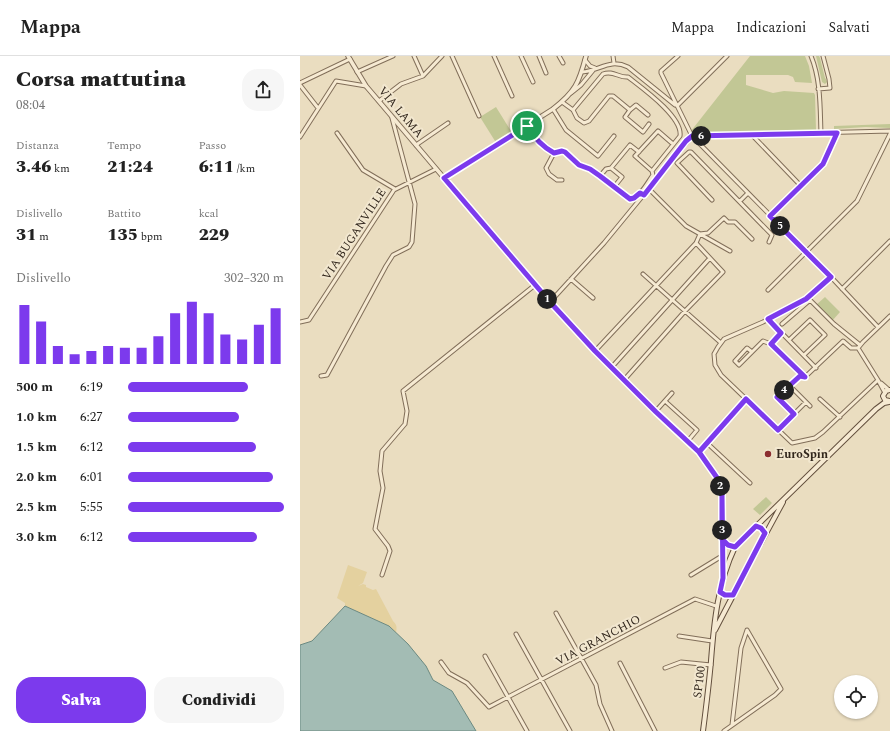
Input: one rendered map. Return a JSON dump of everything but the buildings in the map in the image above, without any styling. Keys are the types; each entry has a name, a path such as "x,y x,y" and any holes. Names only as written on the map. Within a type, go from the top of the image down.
{"main road":[{"path":"876,409 884,395 890,389"},
{"path":"884,395 885,400 890,401"},
{"path":"735,547 876,409 884,403 890,401"},
{"path":"713,634 765,533 785,498"},
{"path":"756,526 761,528 765,533"},
{"name":"SP100","path":"703,731 716,606 723,578 735,547"},
{"path":"720,592 725,595 733,595"},
{"path":"716,606 721,609 726,608"}],"street":[{"path":"357,72 393,56"},
{"path":"414,56 423,76"},
{"path":"379,101 401,84 423,76 442,56"},
{"path":"452,56 479,116"},
{"path":"494,56 512,96"},
{"path":"521,56 533,82"},
{"path":"539,56 546,72"},
{"path":"559,56 563,63"},
{"path":"613,56 614,63"},
{"path":"678,56 661,71 692,136 831,277 878,327"},
{"path":"677,106 727,56"},
{"path":"811,56 815,65 821,133"},
{"path":"818,89 830,88 823,56"},
{"path":"318,108 300,84 349,58"},
{"name":"VIA LAMA","path":"349,58 366,86 550,302 611,368 699,452 720,482 722,494 723,578"},
{"path":"586,58 590,66 595,68"},
{"path":"444,178 527,126 562,102 578,84 586,58"},
{"path":"582,72 589,72 595,68 614,63 622,64 628,67 677,106"},
{"path":"571,93 581,86 595,68"},
{"path":"562,180 557,180 549,174 546,168 554,153 562,151 579,165 590,169 630,199 634,198 640,193 653,175 652,171 680,136 681,132 668,110 628,77 624,78 616,73 608,72 603,74 573,110"},
{"path":"300,137 336,81 366,86"},
{"path":"562,102 573,110 577,118 584,123 589,121 609,96 613,96 630,110"},
{"path":"648,115 636,105 625,117 643,132 650,124"},
{"path":"552,109 566,130 598,156 614,136"},
{"path":"321,376 327,375 386,266 394,255 410,245 415,207 392,116"},
{"path":"416,145 448,124"},
{"path":"527,126 537,138 554,153"},
{"path":"300,128 304,132"},
{"path":"652,171 635,156 638,152 658,131 674,144"},
{"path":"550,302 604,243 692,136 890,132 857,201 805,251 768,290"},
{"path":"337,133 363,170 395,189"},
{"path":"770,216 823,164 837,133"},
{"path":"752,135 801,186"},
{"path":"600,176 606,169 611,168 630,145 638,152"},
{"path":"670,149 676,154"},
{"path":"677,163 688,152 692,152 772,235 769,242"},
{"path":"672,159 712,200"},
{"path":"611,168 622,177 614,187"},
{"name":"VIA BUGANVILLE","path":"300,322 309,320 395,189 436,170"},
{"path":"649,189 686,226 730,251"},
{"path":"640,193 644,195"},
{"path":"740,201 748,193"},
{"path":"700,234 708,233 724,218 728,222 735,222 752,239"},
{"path":"595,351 696,243 700,234"},
{"path":"842,289 890,240"},
{"path":"624,380 685,311 723,272 696,243"},
{"path":"611,368 710,258"},
{"path":"643,274 721,342"},
{"path":"831,277 806,299 768,319 724,339 714,354 715,365 721,375 792,443 815,438 840,417 878,380"},
{"path":"572,279 593,298"},
{"path":"382,575 390,552 388,546 375,529 383,488 380,471 382,451 405,424 408,411 403,391 536,285"},
{"path":"782,324 810,300 859,347 878,380 884,395"},
{"path":"794,414 777,397 800,376 805,377 816,368 843,341 851,348 859,347 890,316"},
{"path":"768,319 816,368"},
{"path":"789,340 810,320 825,335 804,355"},
{"path":"771,344 781,333"},
{"path":"752,352 747,348 735,361 739,365 752,352 763,341 771,344 805,377"},
{"path":"878,380 885,387 890,389"},
{"path":"789,385 810,406"},
{"path":"656,412 672,393"},
{"path":"699,452 746,399"},
{"path":"820,399 840,417"},
{"path":"665,401 697,430 687,442"},
{"path":"778,430 806,402"},
{"path":"708,442 750,484"},
{"path":"722,539 728,545 735,547"},
{"path":"691,575 722,556"},
{"name":"VIA GRANCHIO","path":"441,662 449,673 467,683 489,707 695,599 716,606"},
{"path":"556,612 596,685 600,704 612,731"},
{"path":"724,731 775,695 781,689 747,630 741,648 732,725"},
{"path":"516,634 570,731"},
{"path":"679,636 712,641"},
{"path":"485,656 527,731"},
{"path":"665,668 681,662 711,665"},
{"path":"620,663 655,731"}],"green space":[{"path":"750,56 805,56 809,66 812,83 795,82 793,77 788,75 746,75 746,85 773,93 784,91 814,93 815,131 704,133 691,131"},
{"path":"816,56 819,56 820,58 827,82 825,84 822,82"},
{"path":"496,107 511,131 495,141 480,117"},
{"path":"890,124 890,128 866,127 834,129 834,126"},
{"path":"825,297 840,312 832,321 816,305"},
{"path":"766,497 772,503 760,515 753,509"}],"sand":[{"path":"348,565 367,572 363,583 358,586 363,584 373,590 376,589 396,625 396,633 389,626 345,606 345,603 337,598"}],"water":[{"path":"345,606 389,626 408,644 426,666 433,680 452,691 476,731 300,731 300,645 312,641"}],"place":[{"name":"EuroSpin","path":"768,454"}],"route":[{"path":"527,126 444,178 550,302 595,351 656,412 699,452 713,471 720,482 722,494 723,578 720,592 729,596 733,595 765,533 761,528 756,526 735,547 728,545 722,539 722,494 720,482 699,452 746,399 778,430 794,414 777,397 800,376 805,377 802,372 771,344 781,333 768,319 806,299 831,277 770,216 823,164 837,133 692,136 686,141 644,195 640,193 634,198 630,199 590,169 579,165 565,152 562,151 554,153 550,151 527,126"}]}
